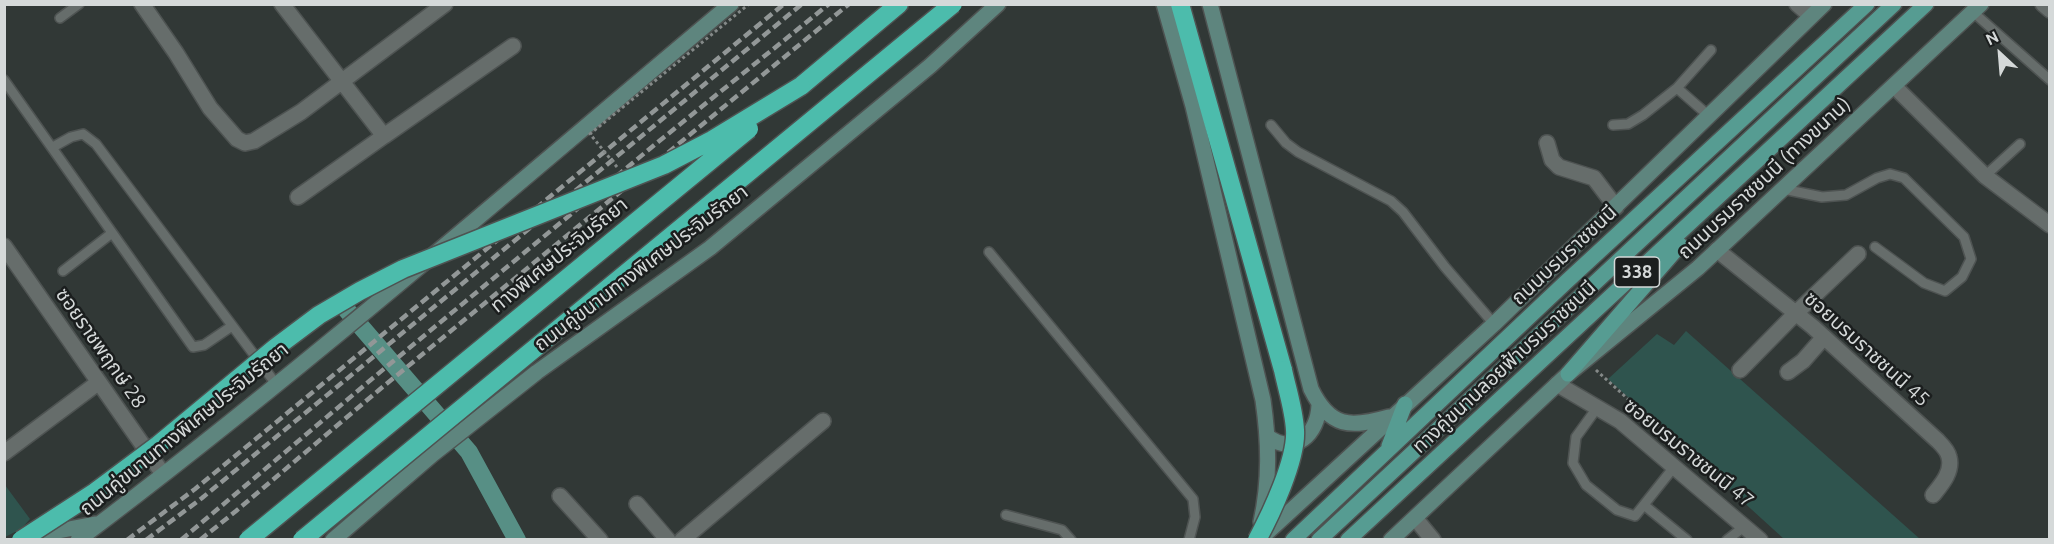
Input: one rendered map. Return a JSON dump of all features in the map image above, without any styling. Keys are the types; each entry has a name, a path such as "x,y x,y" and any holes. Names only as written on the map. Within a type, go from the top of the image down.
{"highway":[{"name":"ทางพิเศษประจิมรัถยา","path":"248,540 899,4"},
{"path":"302,540 953,4"},
{"path":"1180,4 1283,370 1294,421 1294,443 1278,498 1258,540"},
{"path":"21,540 95,492 158,445 275,348 319,315 403,269 664,165 712,140 801,86"}],"main road":[{"name":"ถนนคู่ขนานทางพิเศษประจิมรัถยา","path":"78,540 276,384 731,4"},
{"name":"ถนนคู่ขนานทางพิเศษประจิมรัถยา","path":"333,540 489,409 553,360 710,248 930,66 998,4"},
{"path":"1164,4 1193,106 1263,400 1269,437 1267,495 1258,540"},
{"path":"1209,4 1311,389 1319,405 1334,418 1349,424 1367,423 1392,417"},
{"path":"1258,540 1494,324 1824,4"},
{"name":"ถนนบรมราชชนนี","path":"1293,540 1566,282 1867,4"},
{"name":"ทางคู่ขนานลอยฟ้าบรมราชชนนี","path":"1319,540 1894,4"},
{"name":"ทางคู่ขนานลอยฟ้าบรมราชชนนี","path":"1348,540 1926,4"},
{"name":"338","path":"1391,540 1563,379 1677,247 1940,4"},
{"name":"ถนนบรมราชชนนี (ทางขนาน)","path":"1563,379 1717,250 1977,8"},
{"path":"1386,451 1406,404"},
{"path":"1269,437 1277,443 1291,445 1307,437 1318,416 1319,405"},
{"path":"30,540 53,532 101,523"}],"street":[{"path":"142,4 210,108 237,140 246,143 254,141 283,123 445,4"},
{"path":"282,4 384,136"},
{"path":"1797,4 1811,16"},
{"path":"2043,4 2049,10"},
{"path":"298,197 513,46"},
{"path":"1894,86 1985,176 2049,225"},
{"path":"1547,143 1552,160 1559,167 1594,178 1616,207"},
{"name":"ซอยบรมราชชนนี 45","path":"1717,250 1824,337 1938,441 1949,456 1947,478 1933,495"},
{"name":"ซอยราชพฤกษ์ 28","path":"7,254 163,474"},
{"path":"1740,370 1858,254"},
{"path":"1788,372 1803,361 1824,337"},
{"name":"ซอยบรมราชชนนี 47","path":"1563,379 1597,408 1620,421 1760,540"},
{"path":"4,453 99,382"},
{"path":"682,540 823,421"},
{"path":"560,496 600,540"},
{"path":"637,504 668,540"},
{"path":"1415,518 1434,540"}],"lane":[{"path":"60,18 79,4"},
{"path":"1977,8 2049,80"},
{"path":"1613,125 1628,124 1643,115 1677,88 1712,50"},
{"path":"4,80 194,346 204,345 232,327"},
{"path":"1677,88 1710,116"},
{"path":"1271,125 1298,153 1391,201 1403,212 1445,267 1494,324"},
{"path":"53,147 71,137 83,134 96,144 276,384"},
{"path":"1985,176 2020,144"},
{"path":"1783,189 1822,197 1846,195 1883,176 1890,174 1904,178 1964,237 1971,259 1962,277 1945,291 1924,283 1875,247"},
{"path":"63,271 112,233"},
{"path":"989,252 1193,499 1195,517 1189,540"},
{"path":"1597,408 1576,436 1572,463 1586,485 1617,510 1635,516 1674,467"},
{"path":"1644,505 1687,540"},
{"path":"1006,514 1062,530 1071,540"},
{"path":"1727,540 1745,526"}],"path":[{"path":"1586,359 1722,485"}],"green space":[{"path":"1686,331 1920,539 1784,539 1608,379 1657,334 1674,345"},
{"path":"5,485 30,519 21,529 5,537"}],"waterway":[{"path":"345,308 469,452 517,540"}],"railway":[{"path":"127,540 195,489 784,4"},
{"path":"146,540 202,498 802,4"},
{"path":"181,540 658,142 829,4"},
{"path":"200,540 849,4"}]}
